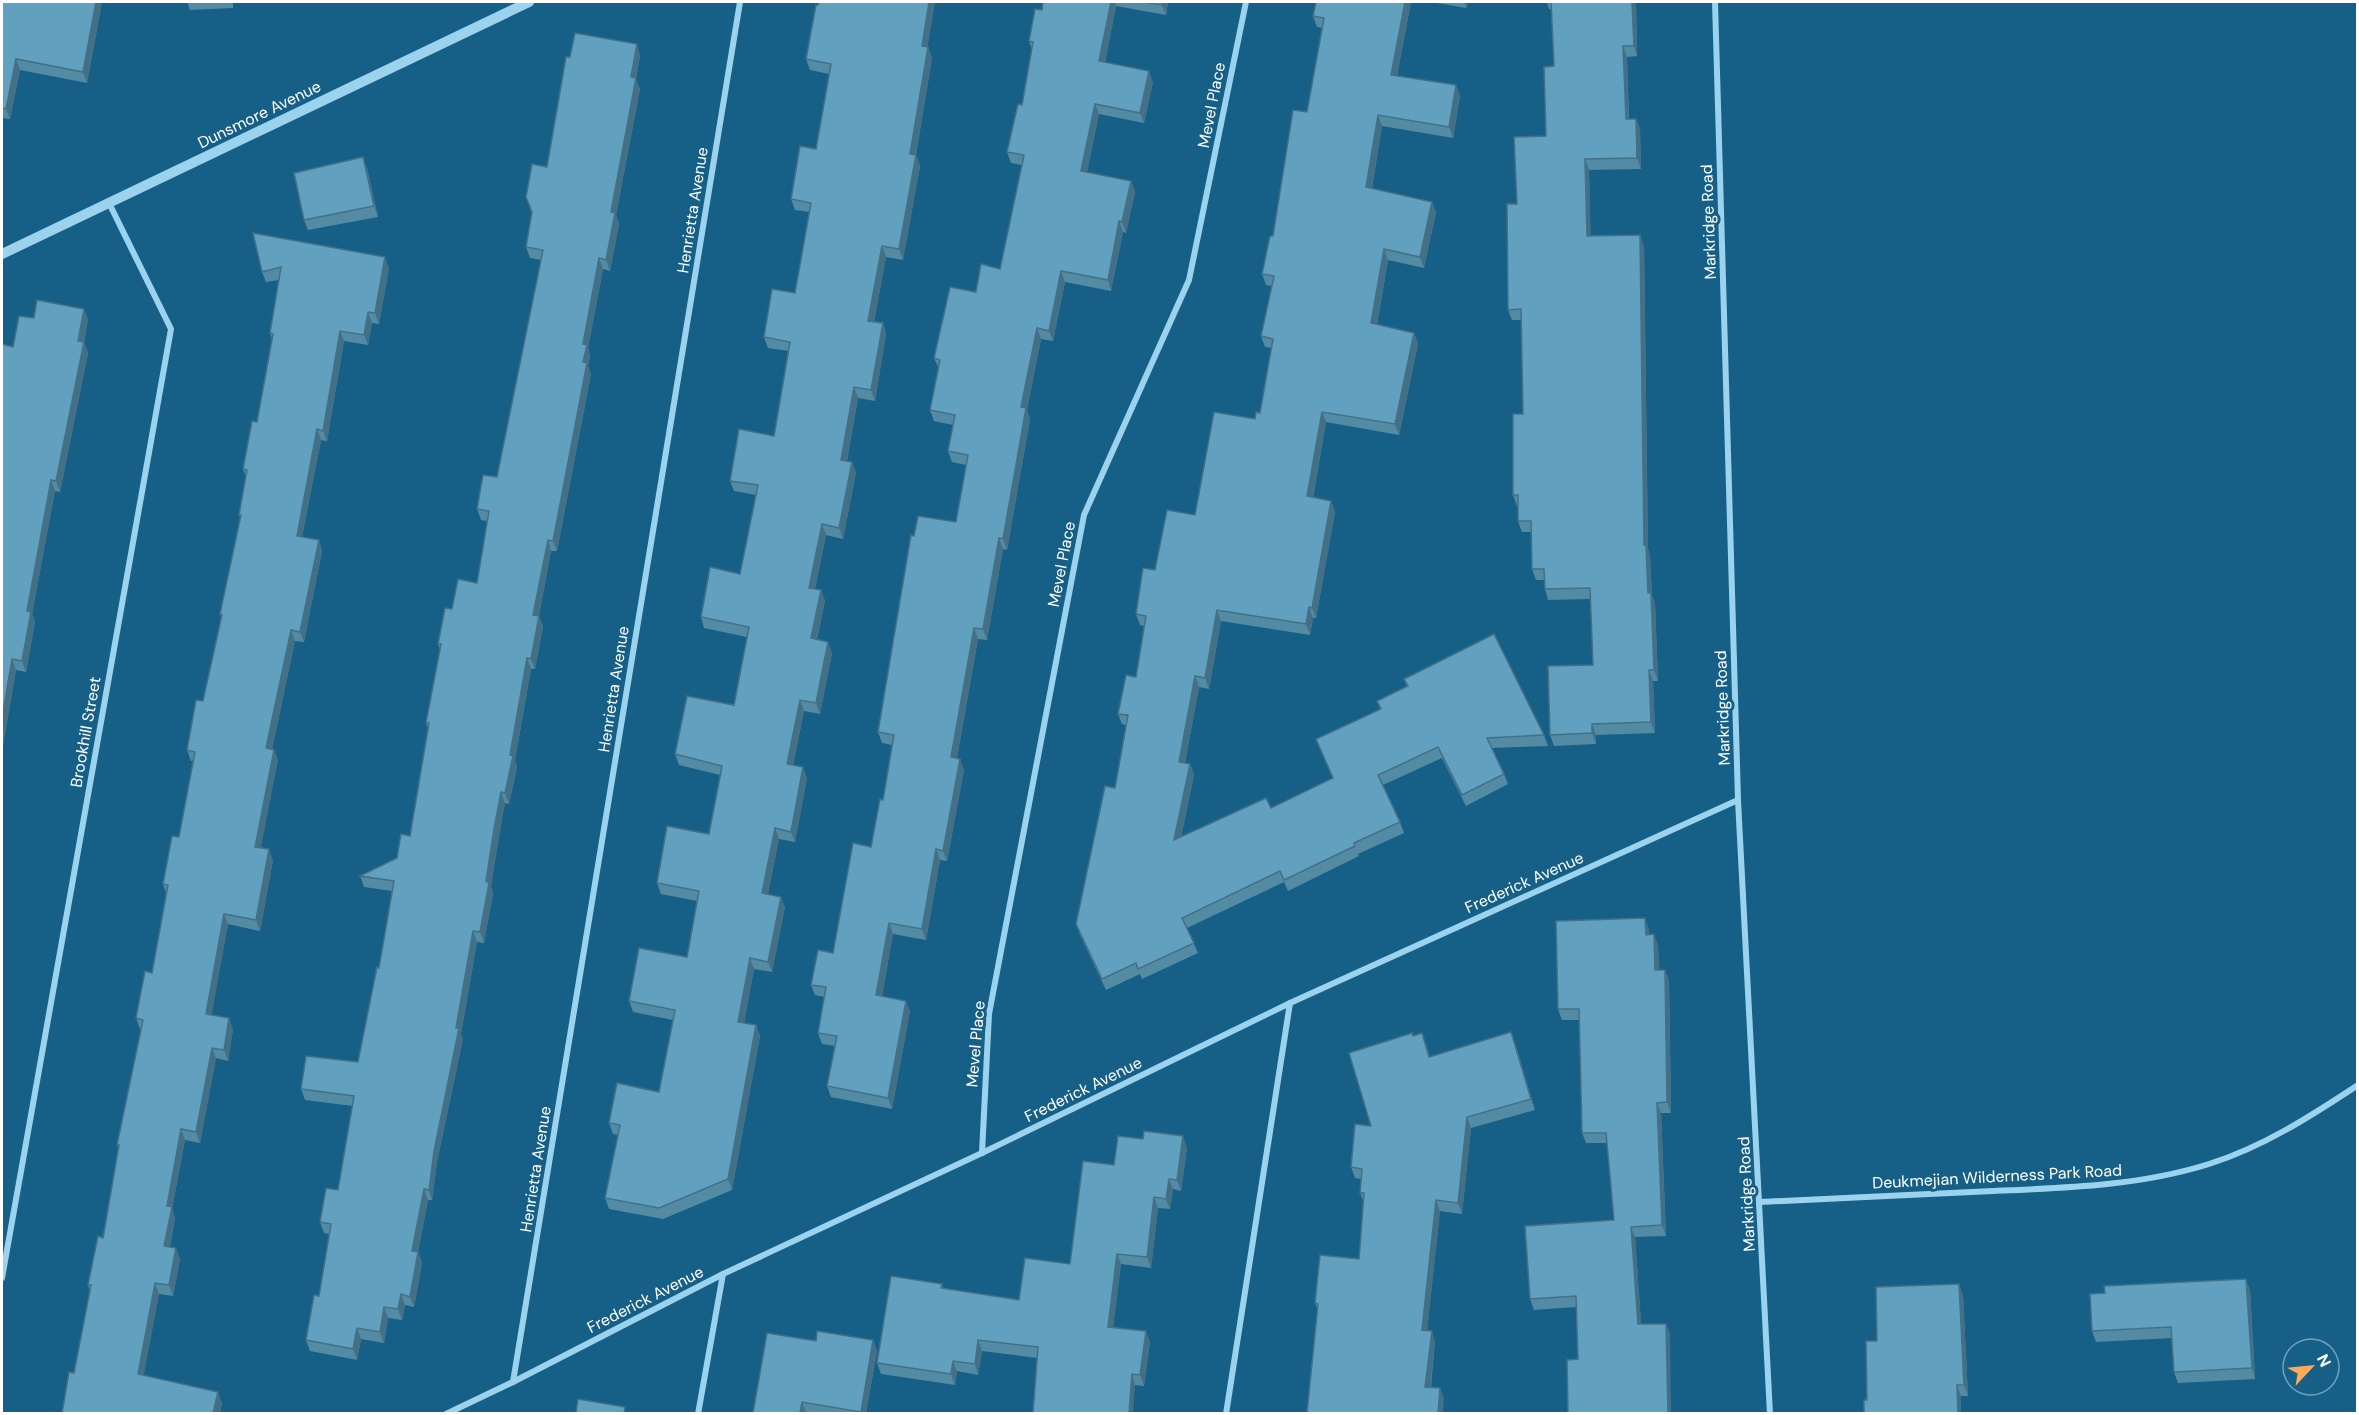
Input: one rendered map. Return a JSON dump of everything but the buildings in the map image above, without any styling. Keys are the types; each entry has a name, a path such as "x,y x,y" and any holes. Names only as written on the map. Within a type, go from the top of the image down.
{"street":[{"name":"Dunsmore Avenue","path":"2,254 529,2"},
{"name":"Henrietta Avenue","path":"513,1382 740,2"},
{"name":"Mevel Place","path":"982,1153 989,1014 1084,515 1189,280 1246,2"},
{"name":"Markridge Road","path":"1715,2 1738,800 1770,1413"},
{"name":"Brookhill Street","path":"2,1278 171,329 109,202"},
{"name":"Frederick Avenue","path":"446,1413 513,1382 723,1274 982,1153 1290,1003 1738,800"},
{"path":"1226,1413 1290,1003"},
{"name":"Deukmejian Wilderness Park Road","path":"1760,1202 2095,1186 2151,1179 2210,1164 2262,1143 2358,1085"},
{"path":"698,1413 723,1274"}]}
